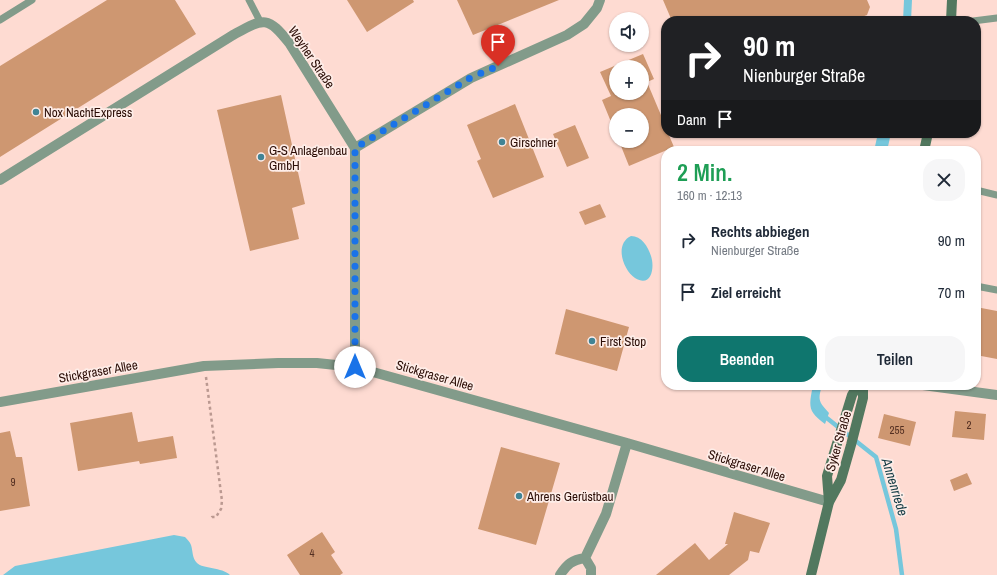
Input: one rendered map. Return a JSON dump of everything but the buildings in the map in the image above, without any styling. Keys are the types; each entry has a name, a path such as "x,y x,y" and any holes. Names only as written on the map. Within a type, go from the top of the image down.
{"main road":[{"path":"951,16 952,0"},
{"name":"Syker Straße","path":"829,502 827,476 846,413 855,390"},
{"name":"Syker Straße","path":"811,575 829,502 841,480 863,398 863,390"}],"street":[{"path":"355,367 355,148 470,78 567,35 584,24 597,8 600,0"},
{"name":"Weyher Straße","path":"261,23 268,22 277,28 290,44 355,148"},
{"path":"0,180 233,35 254,23 261,23"},
{"name":"Stickgraser Allee","path":"0,402 204,366 317,363 355,367 627,443 829,502"},
{"path":"957,390 997,396"},
{"path":"585,558 606,514 627,443"},
{"path":"560,575 565,567 575,560 585,558"},
{"path":"585,558 591,568 591,575"}],"lane":[{"path":"0,20 32,0"},
{"path":"248,0 261,23"},
{"path":"981,20 997,18"},
{"path":"981,191 997,195"},
{"path":"981,287 997,290"}],"path":[{"path":"204,366 222,501 221,509 216,517 212,517 210,519"}],"water":[{"path":"904,0 912,0 911,16 903,16"},
{"path":"877,138 890,138 888,146 875,146"},
{"path":"631,236 639,238 645,244 651,256 651,273 650,276 644,281 635,278 631,274 622,257 623,245"},
{"path":"812,390 821,390 821,403 829,413 825,424 812,411 810,403"},
{"path":"174,535 185,537 191,545 194,559 197,563 227,572 230,575 3,575 15,566"}],"waterway":[{"name":"Annenriede","path":"823,415 876,457 896,529 902,575"}],"place":[{"name":"Nox NachtExpress","path":"36,112"},
{"name":"Girschner","path":"502,142"},
{"name":"G-S Anlagenbau GmbH","path":"261,157"},
{"name":"First Stop","path":"592,341"},
{"name":"Ahrens Gerüstbau","path":"519,496"}],"route":[{"path":"355,367 355,148 470,78 498,66"}]}
